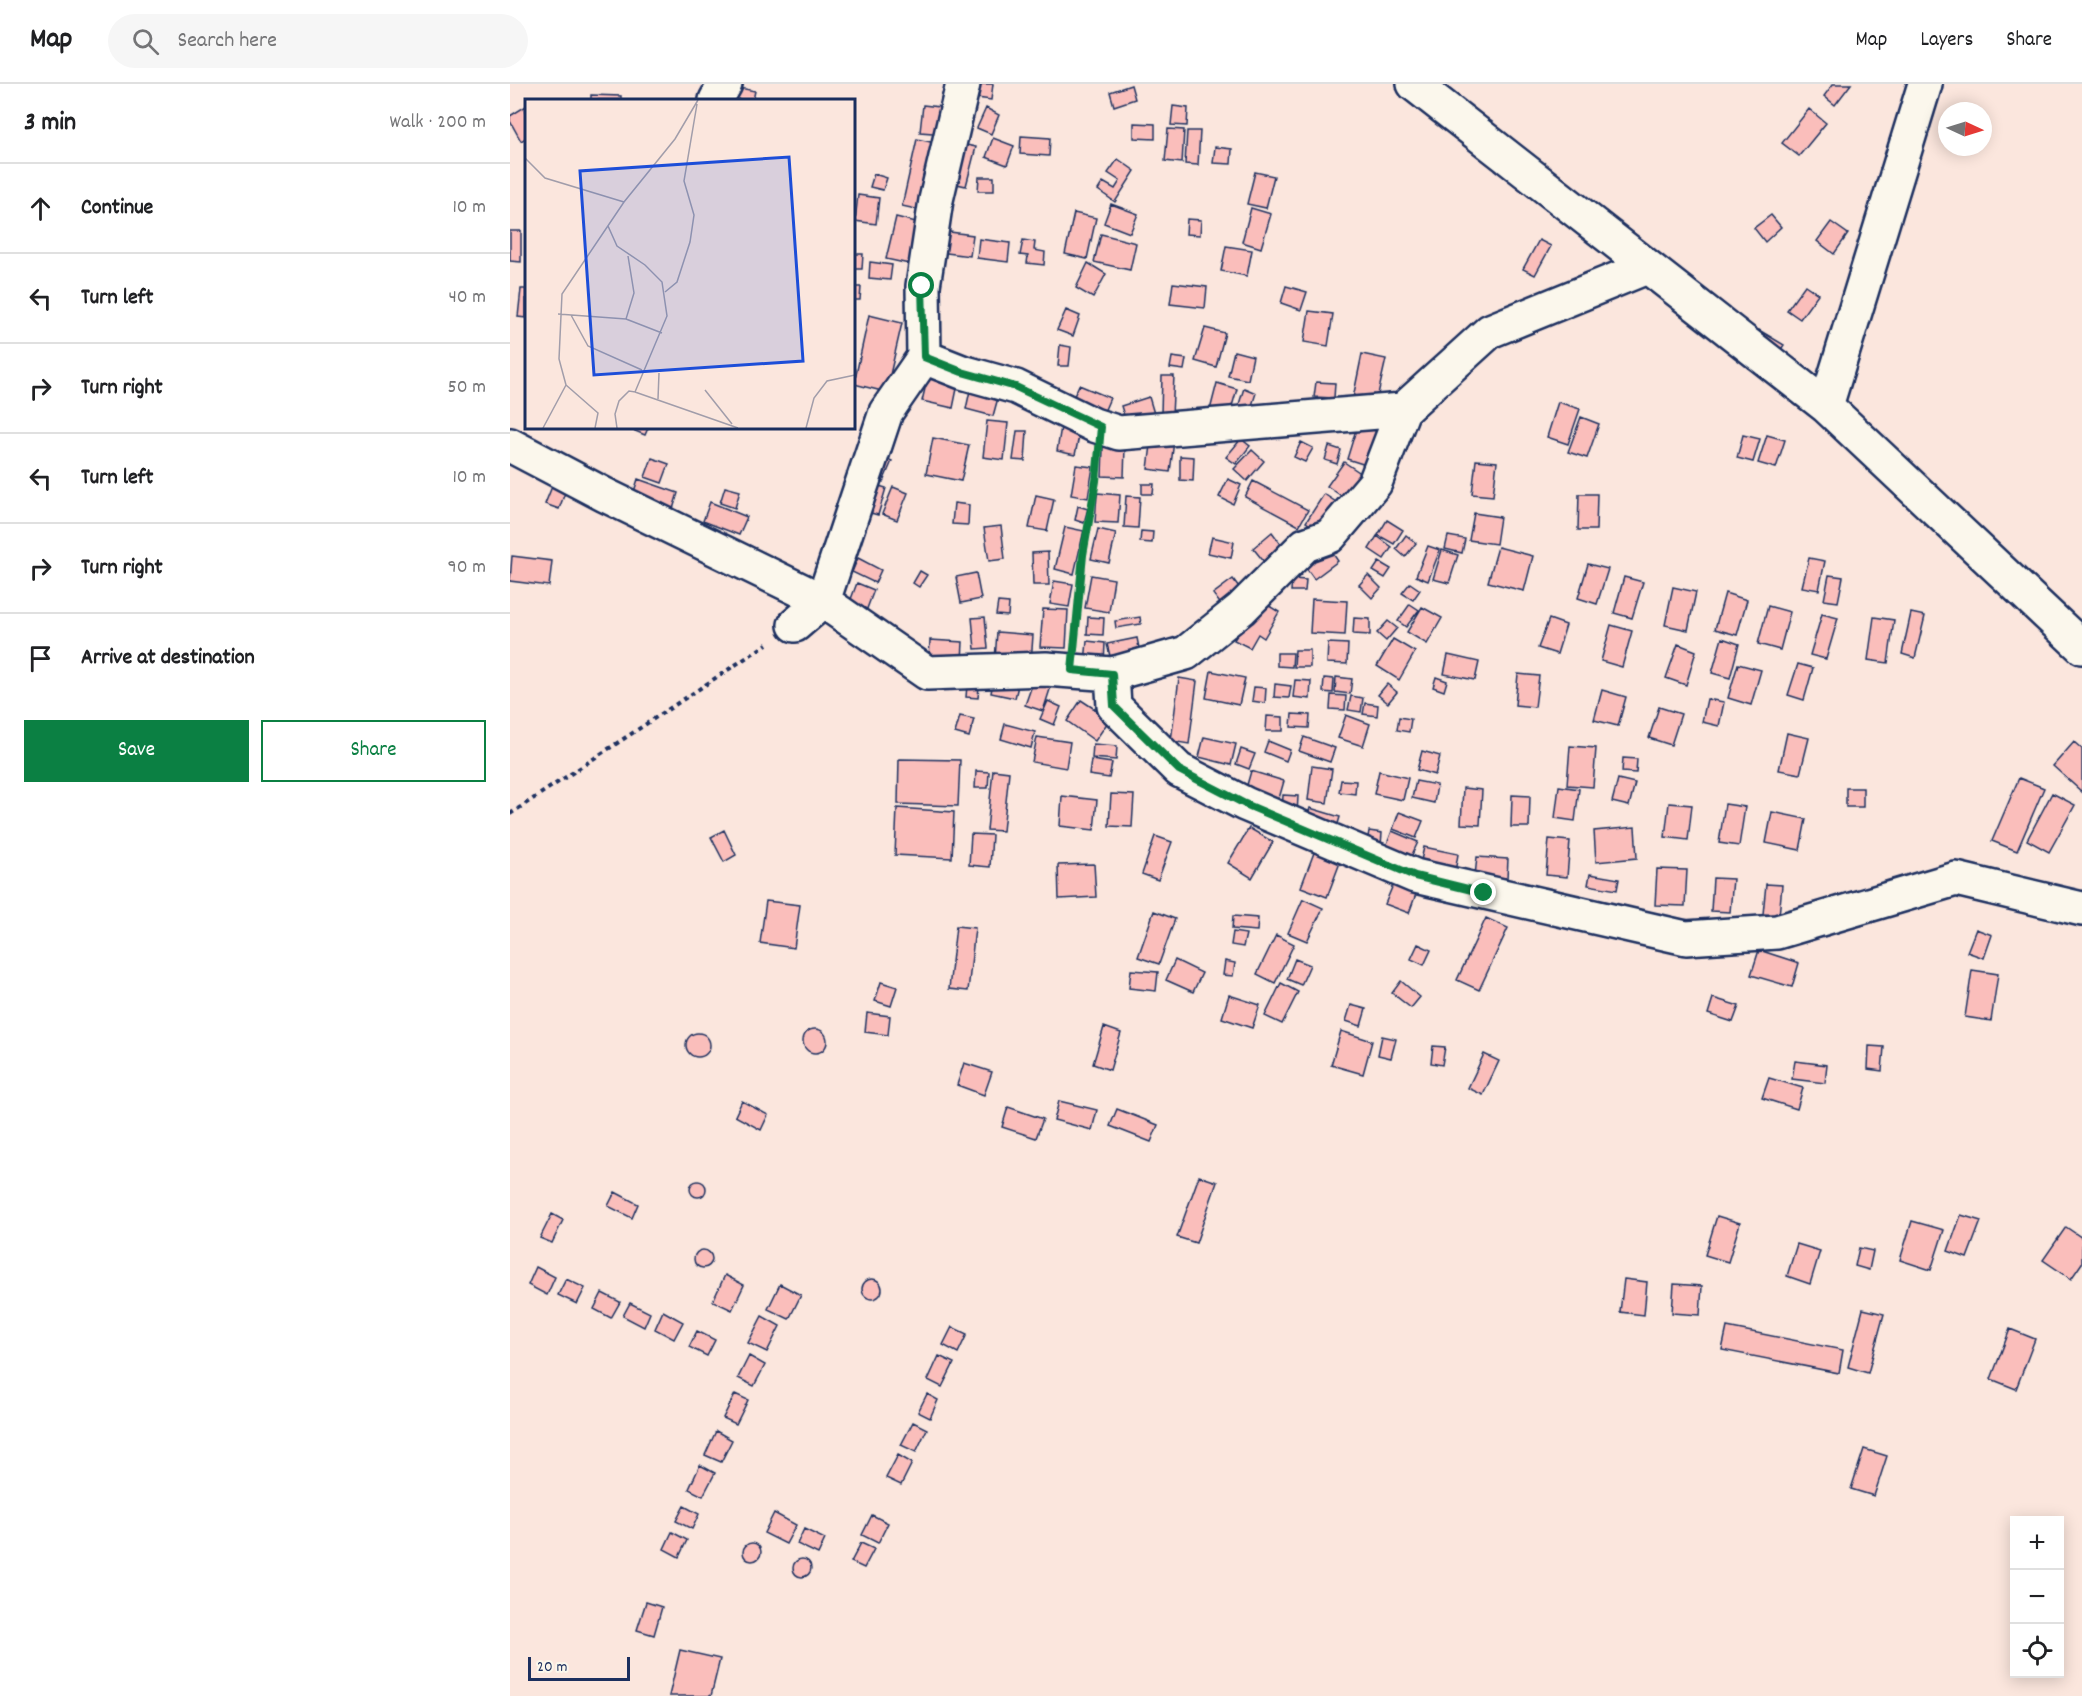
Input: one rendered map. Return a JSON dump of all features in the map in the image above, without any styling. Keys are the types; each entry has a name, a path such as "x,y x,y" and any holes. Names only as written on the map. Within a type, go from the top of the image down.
{"street":[{"path":"717,99 725,84"},
{"path":"795,625 823,601 886,412 924,357 922,286 936,200 963,84"},
{"path":"1414,84 1826,406 2082,647"},
{"path":"1826,406 1925,84"},
{"path":"522,442 605,495 823,601 927,673 1046,669 1112,674 1186,653 1241,609 1305,545 1330,536 1376,483 1403,410 1490,331 1647,267"},
{"path":"924,357 962,372 1016,387 1101,427 1119,433 1403,410"},
{"path":"1112,674 1114,706 1179,770 1245,804 1415,876 1484,893 1592,915 1686,938 1778,933 1956,879 2082,909"}],"path":[{"path":"1072,670 1083,555 1096,481 1101,427"},
{"path":"510,814 795,625"}],"building":[{"path":"978,84 993,84 991,100 977,98"},
{"path":"1833,84 1851,84 1835,105 1824,96"},
{"path":"1131,85 1135,99 1114,106 1110,92"},
{"path":"735,87 755,91 753,99 732,99"},
{"path":"591,95 621,96 621,99 591,99"},
{"path":"923,105 948,108 945,134 920,132"},
{"path":"1173,106 1188,108 1187,126 1171,125"},
{"path":"525,107 525,139 521,141 510,121 510,116"},
{"path":"986,108 999,115 991,134 977,128"},
{"path":"1809,109 1826,123 1799,156 1782,143"},
{"path":"1134,123 1155,124 1155,139 1134,138"},
{"path":"1168,129 1184,130 1182,163 1165,161"},
{"path":"1187,131 1200,131 1198,165 1185,164"},
{"path":"1021,136 1050,138 1049,156 1020,154"},
{"path":"993,138 1014,146 1007,165 986,157"},
{"path":"917,139 940,144 925,211 902,206"},
{"path":"957,143 976,147 966,186 948,182"},
{"path":"1215,147 1232,149 1231,164 1213,163"},
{"path":"1118,159 1135,171 1115,202 1098,190 1103,182 1115,189 1120,181 1108,173"},
{"path":"1255,172 1274,176 1266,208 1247,204"},
{"path":"874,174 887,178 883,190 870,187"},
{"path":"979,177 994,177 994,191 978,191"},
{"path":"858,195 879,198 876,224 855,221"},
{"path":"1111,204 1138,214 1130,233 1104,223"},
{"path":"1251,208 1271,214 1261,248 1242,242"},
{"path":"1074,213 1096,218 1087,259 1065,254"},
{"path":"1771,215 1781,227 1765,242 1754,228"},
{"path":"896,217 924,224 914,265 886,259"},
{"path":"1187,219 1201,220 1200,235 1186,234"},
{"path":"1831,222 1848,234 1834,254 1817,241"},
{"path":"934,230 973,235 970,256 931,251"},
{"path":"510,231 521,231 521,262 510,261"},
{"path":"1101,234 1136,243 1130,270 1094,262"},
{"path":"979,239 1010,243 1008,262 977,258"},
{"path":"1023,240 1035,242 1034,250 1045,252 1044,265 1027,263 1028,256 1020,255"},
{"path":"1539,240 1551,246 1535,275 1523,269"},
{"path":"1226,246 1252,250 1247,276 1221,271"},
{"path":"855,254 863,254 862,269 855,269"},
{"path":"870,262 892,265 890,280 869,278"},
{"path":"1088,263 1106,274 1093,298 1076,288"},
{"path":"1173,283 1207,287 1205,308 1170,304"},
{"path":"1805,285 1818,294 1800,319 1787,310"},
{"path":"1286,286 1307,292 1301,310 1281,303"},
{"path":"855,287 861,287 860,300 855,300"},
{"path":"521,289 525,289 525,318 518,317"},
{"path":"1066,310 1080,316 1073,336 1057,330"},
{"path":"1309,311 1333,314 1328,346 1304,342"},
{"path":"869,315 902,323 886,392 855,384"},
{"path":"1205,328 1225,333 1216,367 1195,361"},
{"path":"1759,330 1784,345 1775,358 1751,343"},
{"path":"1060,345 1071,347 1069,366 1058,366"},
{"path":"1234,351 1253,356 1248,380 1228,376"},
{"path":"1362,354 1386,359 1376,403 1353,398"},
{"path":"1172,357 1186,359 1184,370 1170,368"},
{"path":"929,372 959,379 953,408 922,401"},
{"path":"1162,376 1174,376 1172,415 1161,414"},
{"path":"1316,382 1335,383 1334,398 1314,397"},
{"path":"1217,383 1237,389 1228,420 1209,414"},
{"path":"1079,385 1110,398 1100,421 1069,407"},
{"path":"971,386 999,394 993,416 966,409"},
{"path":"1244,388 1256,393 1248,418 1236,414"},
{"path":"1149,397 1155,417 1127,425 1121,406"},
{"path":"1558,402 1580,409 1568,444 1547,437"},
{"path":"1581,417 1599,424 1587,458 1568,452"},
{"path":"1359,420 1381,428 1369,466 1347,459"},
{"path":"987,421 1008,423 1004,460 983,457"},
{"path":"1061,427 1080,431 1075,455 1057,451"},
{"path":"630,429 648,429 645,435"},
{"path":"1017,431 1027,431 1025,461 1013,460"},
{"path":"1743,435 1760,439 1753,462 1737,458"},
{"path":"1767,435 1785,440 1776,468 1758,463"},
{"path":"1152,437 1174,441 1170,472 1148,469"},
{"path":"933,438 969,445 961,481 926,474"},
{"path":"1241,439 1250,446 1236,464 1226,457"},
{"path":"1301,442 1313,448 1305,462 1294,457"},
{"path":"1103,446 1125,447 1124,477 1102,476"},
{"path":"1329,446 1341,450 1337,464 1325,460"},
{"path":"1252,450 1264,461 1247,481 1234,469"},
{"path":"1180,456 1194,457 1193,481 1180,480"},
{"path":"881,457 892,461 883,482 873,478"},
{"path":"652,458 669,464 662,483 645,477"},
{"path":"1476,460 1497,462 1493,496 1472,494"},
{"path":"1344,462 1365,476 1349,501 1327,486"},
{"path":"1076,465 1093,467 1088,498 1071,495"},
{"path":"638,479 678,493 673,509 633,495"},
{"path":"1228,479 1241,485 1233,504 1219,497"},
{"path":"1253,481 1308,510 1299,526 1245,497"},
{"path":"869,483 886,488 878,515 860,510"},
{"path":"553,484 566,490 559,509 545,504"},
{"path":"1142,484 1154,484 1153,494 1142,494"},
{"path":"725,487 740,491 735,508 720,503"},
{"path":"893,487 908,493 897,520 882,514"},
{"path":"1097,493 1120,495 1118,523 1095,522"},
{"path":"1324,494 1342,506 1324,534 1306,522"},
{"path":"1579,494 1597,494 1596,530 1578,530"},
{"path":"1036,495 1054,499 1047,531 1029,528"},
{"path":"1126,496 1140,497 1138,528 1124,527"},
{"path":"710,502 747,517 739,535 703,521"},
{"path":"954,503 969,505 968,525 952,524"},
{"path":"1078,506 1088,509 1084,523 1075,520"},
{"path":"1474,513 1500,517 1496,544 1469,540"},
{"path":"1387,520 1403,530 1394,544 1378,535"},
{"path":"1001,526 1005,559 989,561 984,528"},
{"path":"1065,527 1084,531 1074,574 1055,569"},
{"path":"1098,529 1116,533 1109,563 1091,559"},
{"path":"1141,531 1153,532 1152,543 1140,542"},
{"path":"1272,532 1284,548 1265,563 1253,548"},
{"path":"1406,535 1416,543 1405,557 1396,549"},
{"path":"1377,536 1392,547 1384,559 1369,549"},
{"path":"1448,536 1465,539 1462,553 1445,549"},
{"path":"1212,537 1234,542 1231,558 1208,553"},
{"path":"1325,542 1338,561 1314,579 1301,561"},
{"path":"1428,546 1440,550 1428,581 1416,576"},
{"path":"1498,547 1533,556 1524,591 1488,582"},
{"path":"1442,550 1458,555 1449,583 1433,579"},
{"path":"1048,552 1049,585 1033,585 1032,553"},
{"path":"512,556 552,561 549,586 510,581"},
{"path":"858,558 881,570 875,583 852,572"},
{"path":"1809,558 1825,561 1819,590 1802,587"},
{"path":"1379,562 1391,569 1385,578 1373,571"},
{"path":"1588,564 1608,569 1597,604 1578,598"},
{"path":"920,571 927,575 919,587 913,583"},
{"path":"976,573 981,599 961,603 956,577"},
{"path":"1091,575 1114,579 1109,612 1085,608"},
{"path":"1368,575 1381,588 1372,598 1359,585"},
{"path":"1829,575 1843,577 1838,602 1824,600"},
{"path":"1624,577 1643,582 1632,618 1614,613"},
{"path":"1233,579 1245,595 1225,610 1213,594"},
{"path":"1292,579 1306,580 1305,591 1291,591"},
{"path":"1054,581 1073,584 1069,607 1050,604"},
{"path":"857,583 874,590 865,614 848,607"},
{"path":"1410,583 1420,590 1413,600 1402,593"},
{"path":"1673,587 1696,592 1688,630 1665,625"},
{"path":"1725,593 1747,600 1737,635 1715,629"},
{"path":"1258,599 1279,612 1264,638 1258,634 1250,648 1234,640"},
{"path":"1312,599 1347,601 1345,635 1310,633"},
{"path":"998,602 1009,603 1008,616 996,615"},
{"path":"1410,604 1419,610 1406,627 1398,621"},
{"path":"1768,606 1790,612 1780,650 1758,644"},
{"path":"1422,607 1442,618 1427,644 1407,632"},
{"path":"1043,609 1068,610 1066,648 1040,647"},
{"path":"1911,613 1925,616 1915,658 1902,654"},
{"path":"1822,614 1838,618 1826,659 1810,655"},
{"path":"985,617 988,648 975,649 972,618"},
{"path":"1088,617 1104,618 1103,635 1087,634"},
{"path":"1140,617 1141,624 1116,628 1115,621"},
{"path":"1874,617 1894,620 1888,663 1868,660"},
{"path":"1354,618 1370,619 1370,635 1353,634"},
{"path":"1549,619 1566,625 1557,654 1538,648"},
{"path":"1388,621 1397,628 1386,641 1377,633"},
{"path":"1611,625 1632,631 1622,667 1601,661"},
{"path":"997,632 1033,635 1031,663 995,660"},
{"path":"1137,638 1141,658 1112,664 1107,644"},
{"path":"1722,638 1739,644 1730,678 1712,673"},
{"path":"1393,639 1415,652 1399,680 1377,666"},
{"path":"930,640 963,642 962,661 929,660"},
{"path":"1087,641 1105,643 1104,664 1085,663"},
{"path":"1328,643 1348,644 1347,664 1327,663"},
{"path":"1678,644 1696,651 1686,685 1666,678"},
{"path":"1295,650 1310,650 1310,667 1294,667"},
{"path":"1277,653 1293,653 1292,667 1277,666"},
{"path":"1448,655 1479,662 1475,680 1444,674"},
{"path":"1738,664 1761,670 1751,705 1728,698"},
{"path":"1798,664 1813,668 1804,700 1788,695"},
{"path":"1211,671 1245,678 1239,705 1206,698"},
{"path":"995,672 1020,677 1015,698 991,693"},
{"path":"1036,674 1053,680 1043,711 1025,705"},
{"path":"1518,674 1539,676 1535,707 1515,705"},
{"path":"1336,677 1352,679 1350,694 1335,692"},
{"path":"1436,677 1447,681 1444,691 1433,687"},
{"path":"1179,678 1197,681 1189,744 1171,741"},
{"path":"1324,678 1334,679 1333,693 1323,692"},
{"path":"1295,680 1311,681 1310,699 1293,697"},
{"path":"1275,684 1291,686 1289,698 1274,697"},
{"path":"1387,684 1397,692 1388,703 1378,695"},
{"path":"967,685 979,686 978,698 966,697"},
{"path":"1254,687 1266,688 1265,703 1252,701"},
{"path":"1602,690 1626,697 1618,726 1594,720"},
{"path":"1331,695 1346,696 1345,710 1330,709"},
{"path":"1351,696 1363,698 1361,712 1348,710"},
{"path":"1707,699 1724,702 1719,726 1702,722"},
{"path":"1081,700 1110,719 1095,741 1067,721"},
{"path":"1048,701 1061,707 1054,725 1040,719"},
{"path":"1365,703 1378,705 1377,716 1363,714"},
{"path":"1659,707 1681,714 1671,745 1649,738"},
{"path":"1292,714 1310,715 1309,728 1291,727"},
{"path":"1346,715 1370,724 1363,746 1338,738"},
{"path":"960,716 974,719 969,737 955,733"},
{"path":"1267,716 1283,717 1283,731 1266,731"},
{"path":"1399,717 1411,719 1409,732 1397,730"},
{"path":"1005,724 1035,732 1031,748 1001,739"},
{"path":"1787,733 1809,738 1800,774 1779,770"},
{"path":"1037,737 1070,742 1066,768 1032,762"},
{"path":"1204,737 1236,744 1231,765 1199,757"},
{"path":"1304,737 1335,748 1330,762 1299,751"},
{"path":"1268,741 1290,750 1286,761 1264,752"},
{"path":"2074,742 2082,749 2082,792 2053,766"},
{"path":"1093,744 1117,746 1116,760 1092,758"},
{"path":"1570,746 1596,748 1593,787 1567,785"},
{"path":"1241,749 1255,754 1249,769 1236,764"},
{"path":"1422,751 1440,756 1435,775 1417,770"},
{"path":"1623,758 1637,759 1636,773 1622,772"},
{"path":"899,759 960,760 958,806 898,804"},
{"path":"1091,760 1112,763 1109,778 1089,775"},
{"path":"1312,766 1332,769 1327,803 1308,800"},
{"path":"993,770 1009,772 1003,831 987,830"},
{"path":"976,771 989,772 988,788 975,788"},
{"path":"1251,771 1284,781 1278,802 1245,792"},
{"path":"1379,771 1408,778 1403,800 1374,794"},
{"path":"2019,778 2044,788 2017,851 1992,841"},
{"path":"1618,779 1635,783 1629,806 1612,802"},
{"path":"1341,780 1356,781 1355,794 1339,792"},
{"path":"1416,781 1437,785 1434,803 1412,798"},
{"path":"1559,786 1579,789 1575,821 1555,818"},
{"path":"1463,788 1482,790 1480,825 1461,824"},
{"path":"1846,788 1863,788 1863,807 1846,807"},
{"path":"2052,793 2075,805 2049,852 2027,840"},
{"path":"1111,794 1134,795 1132,827 1109,826"},
{"path":"1283,795 1298,796 1297,815 1282,814"},
{"path":"1512,795 1530,796 1529,827 1511,827"},
{"path":"1062,796 1097,800 1094,830 1060,826"},
{"path":"1669,803 1692,805 1688,840 1665,837"},
{"path":"1725,804 1745,807 1739,846 1719,843"},
{"path":"897,808 954,812 952,858 895,855"},
{"path":"1310,808 1340,817 1335,834 1305,825"},
{"path":"1399,812 1423,821 1416,838 1393,829"},
{"path":"1772,812 1806,819 1800,850 1766,843"},
{"path":"1635,827 1637,858 1596,862 1594,831"},
{"path":"1249,828 1273,842 1252,878 1228,863"},
{"path":"724,830 736,855 724,862 711,837"},
{"path":"1369,831 1382,833 1381,845 1367,843"},
{"path":"1392,831 1418,842 1410,859 1385,849"},
{"path":"971,834 992,835 990,867 969,865"},
{"path":"1155,836 1172,842 1158,880 1142,874"},
{"path":"1549,839 1570,841 1567,877 1546,875"},
{"path":"1424,847 1458,854 1455,872 1420,865"},
{"path":"1315,850 1341,860 1327,897 1301,887"},
{"path":"1477,857 1508,859 1507,878 1475,876"},
{"path":"1094,864 1096,897 1059,899 1058,865"},
{"path":"1657,869 1687,870 1685,906 1655,905"},
{"path":"1590,874 1619,879 1617,890 1588,885"},
{"path":"1713,878 1733,879 1730,912 1711,911"},
{"path":"1766,884 1782,885 1779,916 1763,914"},
{"path":"1393,885 1416,894 1409,913 1385,904"},
{"path":"1303,899 1323,908 1307,941 1288,933"},
{"path":"766,901 800,905 794,948 760,943"},
{"path":"1154,911 1175,919 1159,964 1138,957"},
{"path":"1233,916 1258,918 1257,931 1232,929"},
{"path":"1486,918 1508,928 1479,990 1457,980"},
{"path":"956,926 975,928 968,991 949,989"},
{"path":"1976,929 1992,935 1984,958 1967,952"},
{"path":"1233,932 1246,934 1243,947 1231,945"},
{"path":"1276,935 1294,944 1275,983 1257,974"},
{"path":"1418,944 1431,950 1424,965 1411,959"},
{"path":"1759,950 1799,963 1792,987 1751,975"},
{"path":"1295,959 1310,965 1301,985 1287,979"},
{"path":"1175,960 1202,973 1193,992 1166,980"},
{"path":"1225,961 1235,963 1233,976 1223,975"},
{"path":"1131,970 1158,972 1156,991 1129,988"},
{"path":"1972,970 1998,974 1991,1021 1965,1017"},
{"path":"1401,981 1420,997 1411,1008 1392,993"},
{"path":"881,982 897,987 891,1006 875,1001"},
{"path":"1281,983 1298,992 1282,1024 1265,1016"},
{"path":"1229,995 1260,1005 1252,1028 1222,1018"},
{"path":"1713,998 1739,1006 1733,1022 1708,1014"},
{"path":"1351,1005 1366,1009 1361,1026 1346,1021"},
{"path":"867,1013 890,1016 888,1035 865,1032"},
{"path":"1104,1027 1121,1033 1110,1070 1093,1064"},
{"path":"815,1029 824,1032 827,1041 824,1050 815,1053 806,1050 803,1041 806,1032"},
{"path":"1341,1031 1372,1041 1363,1074 1331,1065"},
{"path":"698,1033 707,1036 710,1045 707,1054 698,1057 689,1054 686,1045 689,1036"},
{"path":"1382,1036 1396,1039 1391,1058 1378,1055"},
{"path":"1433,1046 1445,1047 1442,1065 1431,1063"},
{"path":"1869,1046 1884,1047 1882,1071 1868,1069"},
{"path":"1484,1054 1499,1061 1483,1095 1468,1088"},
{"path":"1795,1061 1827,1065 1825,1083 1792,1079"},
{"path":"964,1063 992,1072 984,1095 957,1085"},
{"path":"1769,1078 1803,1088 1797,1109 1762,1098"},
{"path":"742,1101 768,1115 761,1130 735,1116"},
{"path":"1059,1101 1097,1110 1092,1130 1054,1120"},
{"path":"1008,1107 1043,1119 1036,1138 1002,1127"},
{"path":"1117,1109 1158,1125 1151,1142 1110,1126"},
{"path":"1199,1176 1217,1182 1196,1243 1177,1237"},
{"path":"695,1181 701,1181 706,1189 704,1195 695,1197 690,1192 690,1186"},
{"path":"615,1192 638,1204 632,1218 608,1206"},
{"path":"552,1214 563,1220 552,1243 540,1238"},
{"path":"1961,1215 1981,1221 1967,1258 1948,1251"},
{"path":"1717,1216 1740,1223 1728,1262 1705,1255"},
{"path":"1912,1221 1944,1230 1931,1270 1900,1260"},
{"path":"2066,1227 2082,1238 2082,1263 2071,1279 2043,1260"},
{"path":"1797,1244 1820,1251 1810,1284 1787,1276"},
{"path":"1859,1248 1873,1251 1869,1270 1855,1266"},
{"path":"699,1250 707,1250 712,1255 710,1266 699,1268 694,1263 694,1255"},
{"path":"536,1267 555,1277 547,1295 528,1285"},
{"path":"725,1275 744,1285 732,1310 713,1301"},
{"path":"566,1279 585,1288 577,1304 558,1295"},
{"path":"868,1279 876,1279 882,1285 882,1293 876,1299 868,1299 862,1293 862,1285"},
{"path":"1624,1279 1647,1282 1644,1315 1620,1312"},
{"path":"780,1284 801,1295 789,1319 768,1309"},
{"path":"1674,1284 1702,1286 1700,1315 1672,1313"},
{"path":"602,1293 620,1302 611,1318 594,1309"},
{"path":"630,1303 650,1313 644,1327 623,1316"},
{"path":"1863,1309 1884,1314 1868,1373 1848,1367"},
{"path":"663,1311 683,1322 674,1339 655,1329"},
{"path":"762,1316 780,1326 767,1352 748,1343"},
{"path":"952,1327 967,1334 958,1353 943,1345"},
{"path":"1727,1327 1843,1350 1839,1373 1722,1350"},
{"path":"2010,1329 2035,1339 2016,1389 1991,1379"},
{"path":"697,1331 715,1340 707,1356 689,1347"},
{"path":"749,1356 765,1365 754,1386 738,1378"},
{"path":"939,1356 954,1363 942,1387 928,1380"},
{"path":"735,1394 748,1400 736,1424 723,1418"},
{"path":"927,1394 938,1400 930,1418 918,1412"},
{"path":"913,1422 927,1429 916,1452 901,1445"},
{"path":"716,1431 732,1440 721,1462 705,1455"},
{"path":"1864,1449 1887,1456 1874,1496 1851,1489"},
{"path":"898,1455 912,1463 901,1485 886,1478"},
{"path":"700,1465 715,1473 703,1496 689,1489"},
{"path":"684,1506 699,1514 692,1529 676,1521"},
{"path":"774,1513 796,1525 786,1544 764,1533"},
{"path":"872,1515 888,1523 878,1543 862,1535"},
{"path":"804,1529 825,1539 818,1554 797,1544"},
{"path":"672,1532 687,1540 679,1557 664,1549"},
{"path":"748,1543 756,1543 761,1548 759,1559 748,1561 743,1556 743,1548"},
{"path":"861,1543 874,1549 864,1568 851,1562"},
{"path":"802,1559 808,1562 811,1568 808,1574 802,1577 796,1574 793,1568 796,1562"},
{"path":"646,1602 662,1607 654,1635 637,1630"},
{"path":"680,1650 720,1659 711,1696 669,1696"}],"route":[{"path":"922,286 924,357 962,372 1016,387 1101,427 1096,481 1083,555 1072,670 1112,674 1114,706 1179,770 1245,804 1415,876 1484,893"}]}
